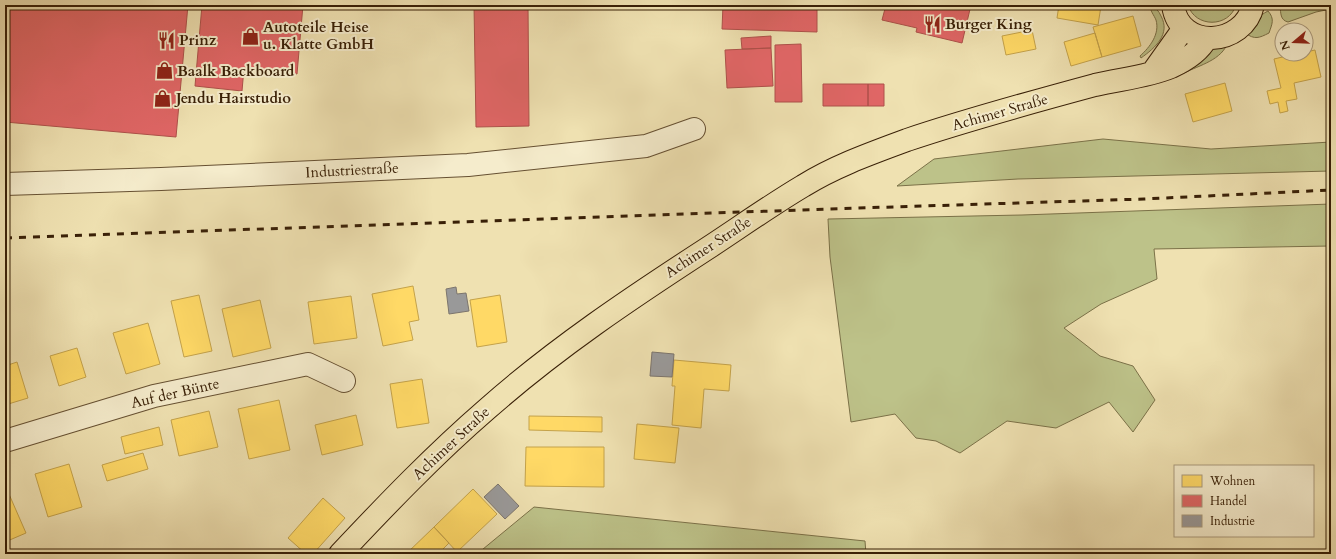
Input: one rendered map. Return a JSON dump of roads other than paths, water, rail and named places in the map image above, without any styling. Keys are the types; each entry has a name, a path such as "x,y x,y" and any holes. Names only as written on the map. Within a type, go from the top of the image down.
{"main road":[{"path":"1173,5 1178,21 1184,28 1192,34 1206,39 1228,35 1236,30 1248,18 1256,6"},
{"path":"1152,73 1184,28"},
{"name":"Achimer Straße","path":"340,554 391,500 486,409 540,364 598,320 804,185 869,154 909,140 978,118 1069,92 1168,68 1186,60 1203,45 1206,39"}],"street":[{"name":"Industriestraße","path":"5,184 161,179 468,165 646,146 694,129"},
{"name":"Auf der Bünte","path":"5,441 154,396 308,364 344,381"}],"railway":[{"path":"5,238 1144,199 1331,190"}],"place":[{"name":"Burger King","path":"932,24"},
{"name":"Autoteile Heise u. Klatte GmbH","path":"250,36"},
{"name":"Prinz","path":"166,40"},
{"name":"Baalk Backboard","path":"164,71"},
{"name":"Jendu Hairstudio","path":"163,98"}]}
